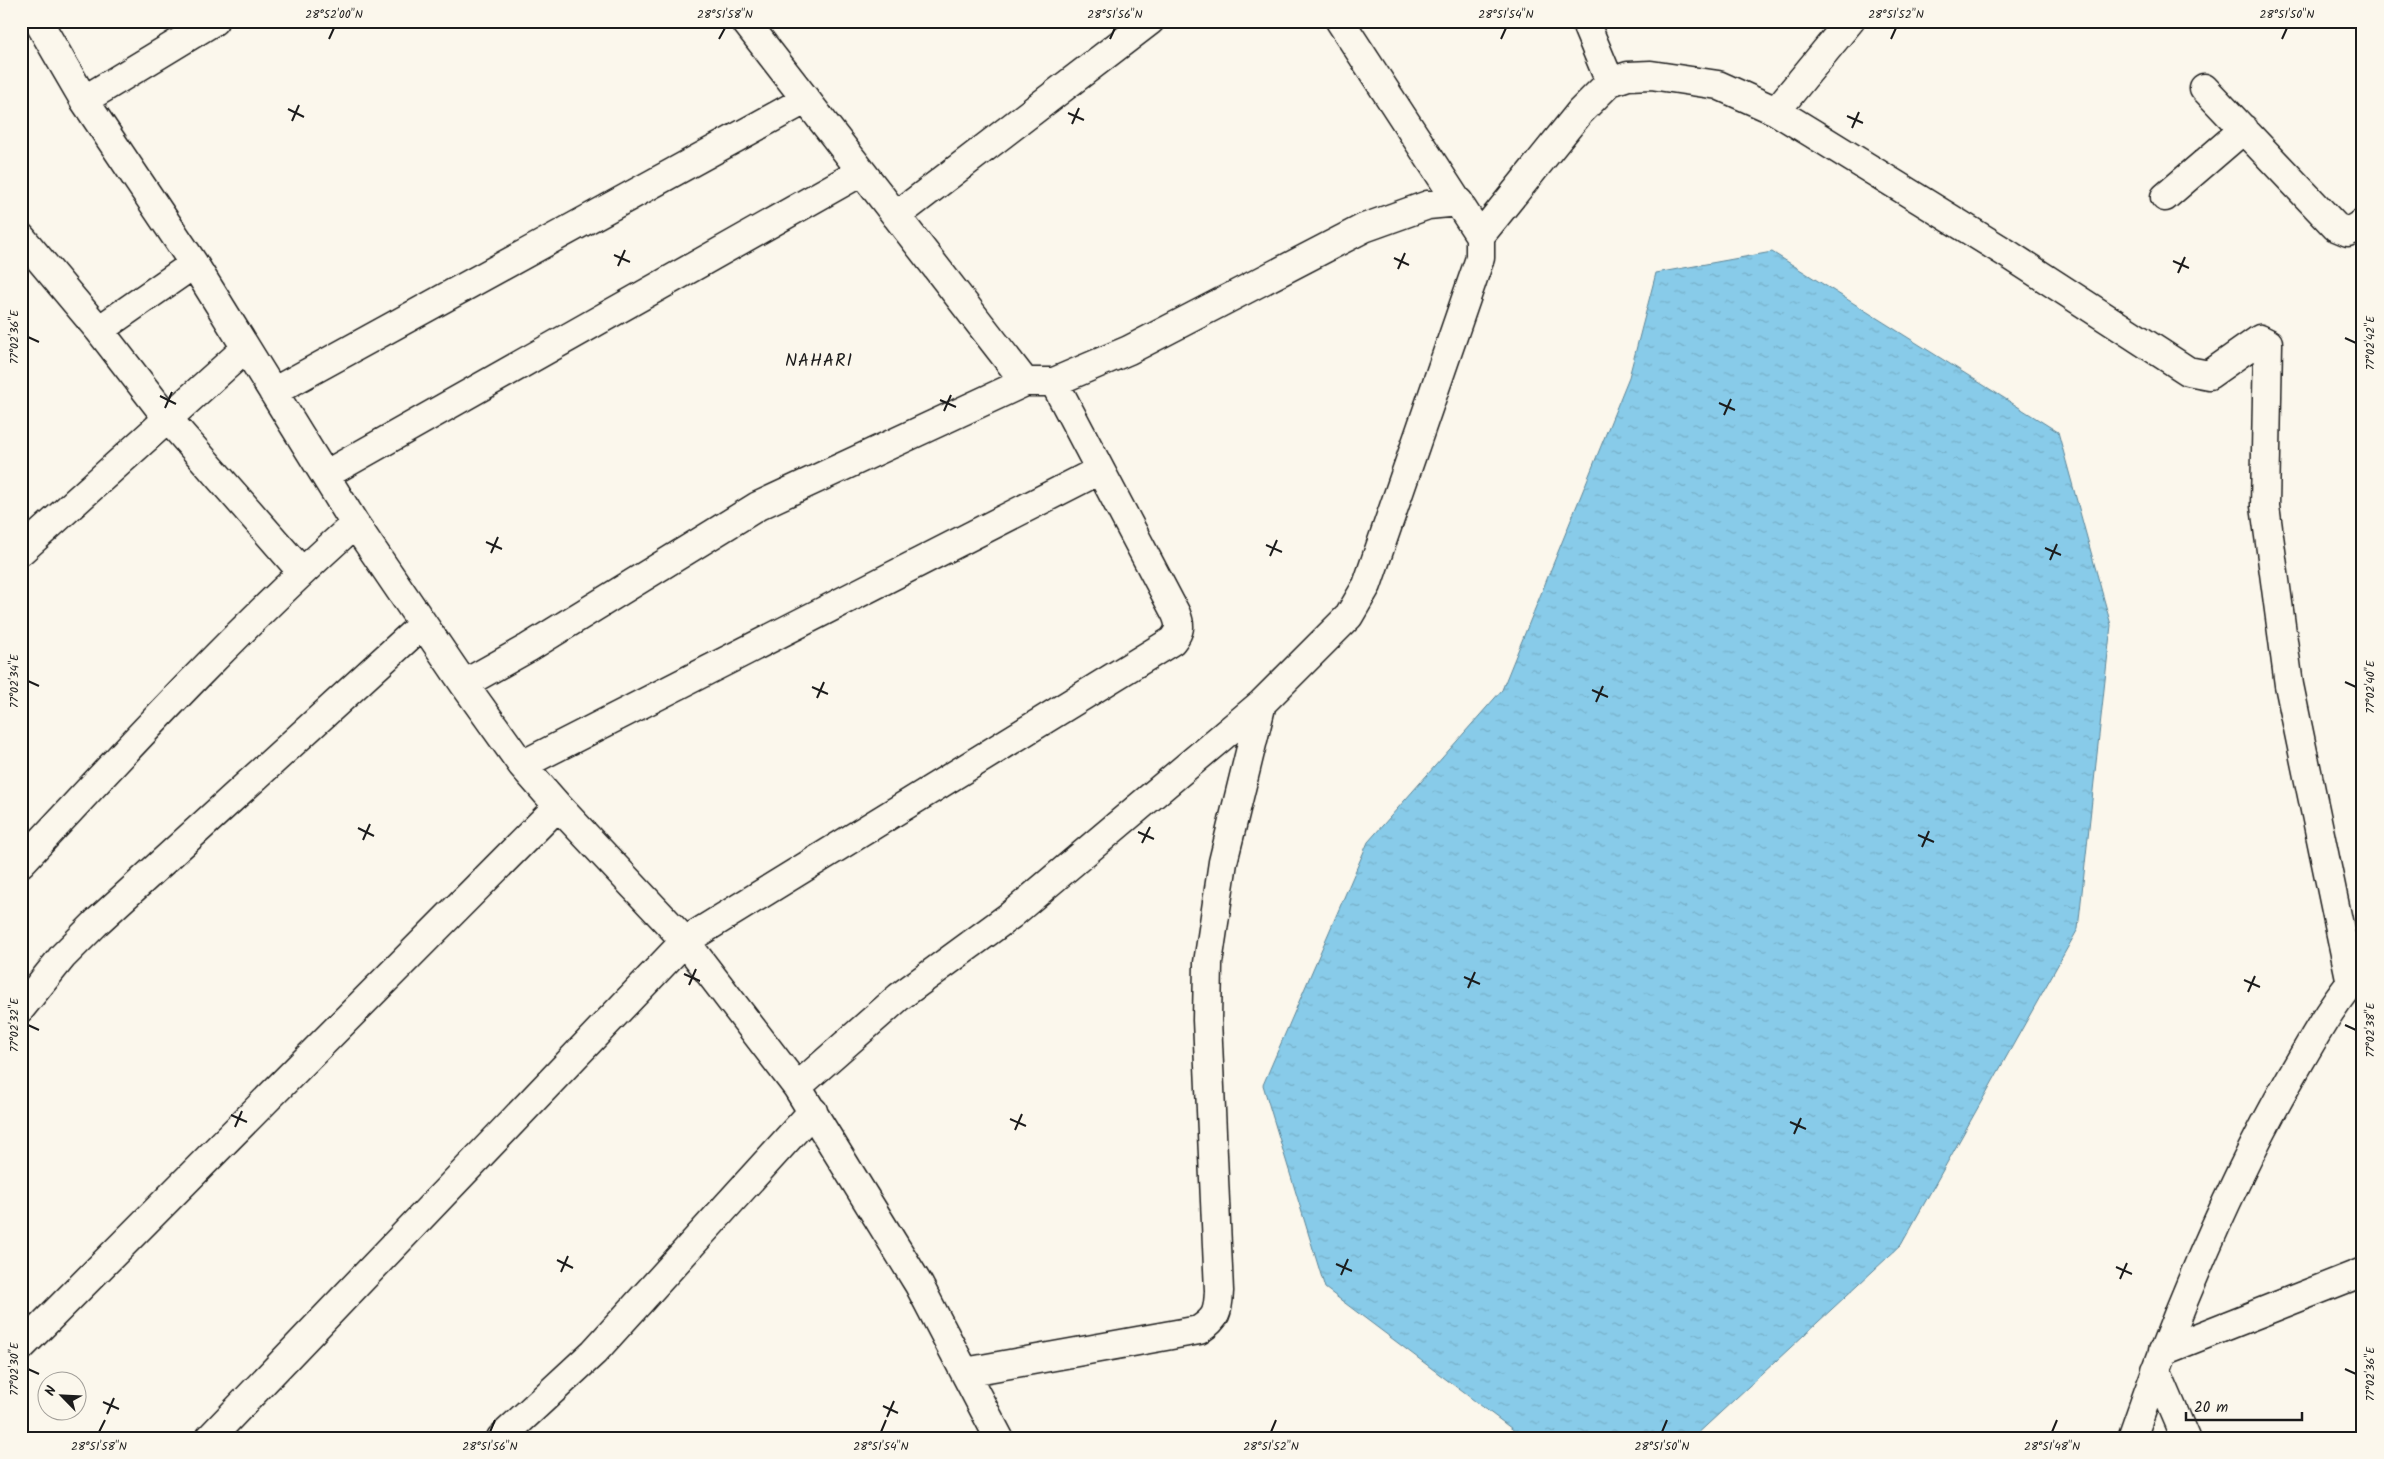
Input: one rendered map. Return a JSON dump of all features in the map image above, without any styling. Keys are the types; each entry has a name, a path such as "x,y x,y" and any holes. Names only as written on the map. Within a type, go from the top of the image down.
{"street":[{"path":"38,21 84,100 194,264 355,524 464,684 522,764 558,806 685,941 797,1087 919,1285 999,1438"},
{"path":"84,100 214,21"},
{"path":"746,21 805,100 1025,382"},
{"path":"797,1087 899,997 1011,915 1262,703 1349,616 1367,586 1480,258 1480,236 1340,21"},
{"path":"1588,21 1588,29 1610,82"},
{"path":"1776,111 1850,21"},
{"path":"896,216 1143,23"},
{"path":"1480,236 1580,112 1610,82 1628,76 1673,77 1718,85 1776,111 2011,256 2188,371 2209,375 2260,339 2268,343 2265,506 2289,685 2357,976 2306,1052 2265,1123 2221,1214 2160,1361 2132,1438"},
{"path":"2204,88 2336,227 2348,232 2363,223"},
{"path":"273,392 805,100"},
{"path":"2166,197 2244,129"},
{"path":"325,476 862,172"},
{"path":"464,684 528,648 758,506 1025,382 1054,382 1129,350 1364,228 1428,205 1459,202"},
{"path":"21,237 99,330 168,420 302,572"},
{"path":"99,330 194,264"},
{"path":"21,551 245,349"},
{"path":"210,1438 685,941 1172,640 1178,633 1180,624 1176,614 1054,382"},
{"path":"522,764 1100,470"},
{"path":"21,863 156,718 302,572 355,524"},
{"path":"21,1008 63,956 98,921 423,624"},
{"path":"964,1372 1199,1330 1210,1322 1218,1311 1220,1291 1207,1020 1208,963 1223,862 1262,703"},
{"path":"21,1347 558,806"},
{"path":"501,1438 594,1352 813,1111"},
{"path":"2160,1361 2363,1272"},
{"path":"2160,1361 2185,1438"}],"water":[{"path":"1772,252 2058,432 2111,625 2078,929 1901,1245 1693,1438 1524,1438 1325,1288 1263,1085 1368,842 1502,690 1629,377 1656,273"}],"district":[{"name":"NAHARI","path":"819,361"}]}
